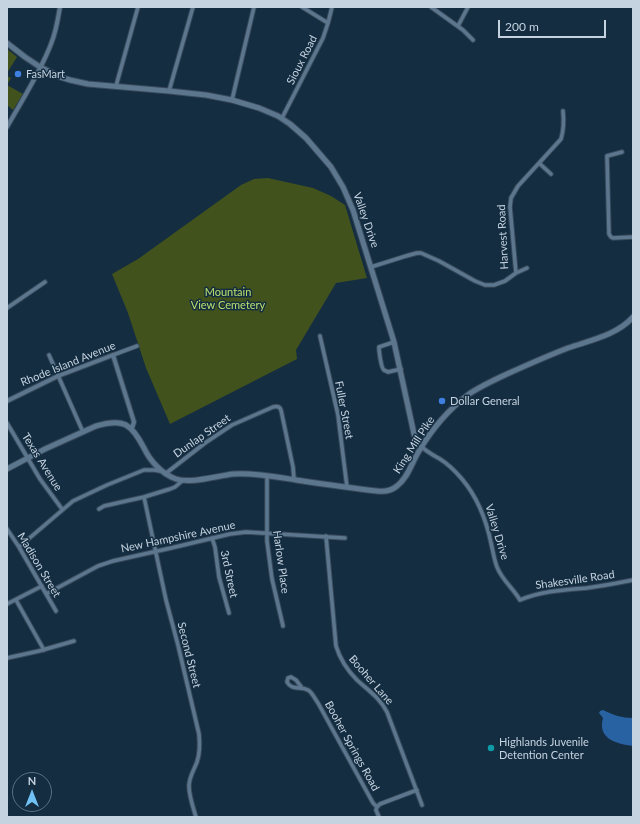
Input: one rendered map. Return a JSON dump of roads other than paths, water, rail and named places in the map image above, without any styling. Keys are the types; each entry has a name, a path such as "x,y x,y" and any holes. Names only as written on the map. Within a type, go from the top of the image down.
{"main road":[{"name":"Valley Drive","path":"7,43 40,67 60,77 70,80 88,84 206,95 232,100 259,108 282,118 297,129 314,146 331,167 339,179 353,210 394,342 414,434 422,447"},
{"name":"King Mill Pike","path":"163,472 182,481 234,474 249,474 383,492 392,490 396,488 403,479 437,425 453,407 470,393 514,370 616,331 633,317"},
{"path":"7,469 96,426 109,423 121,424 132,428 150,457 163,472"}],"street":[{"path":"7,127 40,67 53,37 60,7"},
{"path":"116,86 138,7"},
{"path":"168,91 193,7"},
{"path":"232,100 254,7"},
{"path":"302,7 328,23"},
{"name":"Sioux Road","path":"282,118 320,45 326,31 332,7"},
{"path":"431,7 458,26 473,40"},
{"path":"458,26 468,7"},
{"name":"Harvest Road","path":"371,267 421,253 485,285 494,285 505,281 516,273 510,207 511,198 518,186 561,139 564,122 563,111"},
{"path":"622,152 607,156 609,234 613,238 633,237"},
{"path":"539,164 551,174"},
{"path":"516,273 527,268"},
{"path":"7,308 44,282"},
{"name":"Fuller Street","path":"320,336 338,415 347,487"},
{"path":"394,342 379,347 383,369 389,372 401,369"},
{"name":"Rhode Island Avenue","path":"7,400 58,376 137,346"},
{"path":"49,355 83,432"},
{"path":"114,355 134,422 132,428"},
{"name":"Dunlap Street","path":"163,472 232,425 277,406 282,410 291,453 294,479"},
{"name":"Texas Avenue","path":"7,423 48,491 62,509"},
{"name":"Valley Drive","path":"422,447 451,468 463,480 475,497 484,515 496,565 502,577 520,600"},
{"path":"19,547 73,501 134,474 148,470 163,472"},
{"name":"Harlow Place","path":"267,476 266,533 272,579 283,626"},
{"path":"99,509 104,506 144,497 170,489 182,481"},
{"name":"Second Street","path":"144,497 166,600 199,734 200,753 191,775 189,786 196,817"},
{"name":"Madison Street","path":"7,529 56,611"},
{"name":"New Hampshire Avenue","path":"46,594 106,563 212,538 239,533 266,533 345,538"},
{"path":"7,537 11,535"},
{"name":"Booher Lane","path":"326,536 336,646 338,652 352,675 377,697 384,706 422,805"},
{"name":"3rd Street","path":"212,538 219,577 229,613"},
{"name":"Shakesville Road","path":"520,600 553,591 601,586 633,580"},
{"path":"7,604 42,586"},
{"path":"16,600 44,650"},
{"path":"7,658 44,650 74,641"},
{"name":"Booher Springs Road","path":"302,688 309,691 318,703 373,803 377,806 376,810 379,817"},
{"path":"377,806 417,790"}],"water":[{"path":"603,710 618,716 633,718 633,746 615,742 606,736 602,725 603,718 599,713"}],"place":[{"name":"FasMart","path":"18,74"},
{"name":"Dollar General","path":"442,401"},
{"name":"Highlands Juvenile Detention Center","path":"491,748"}],"park label":[{"name":"Mountain View Cemetery","path":"228,298"}]}
